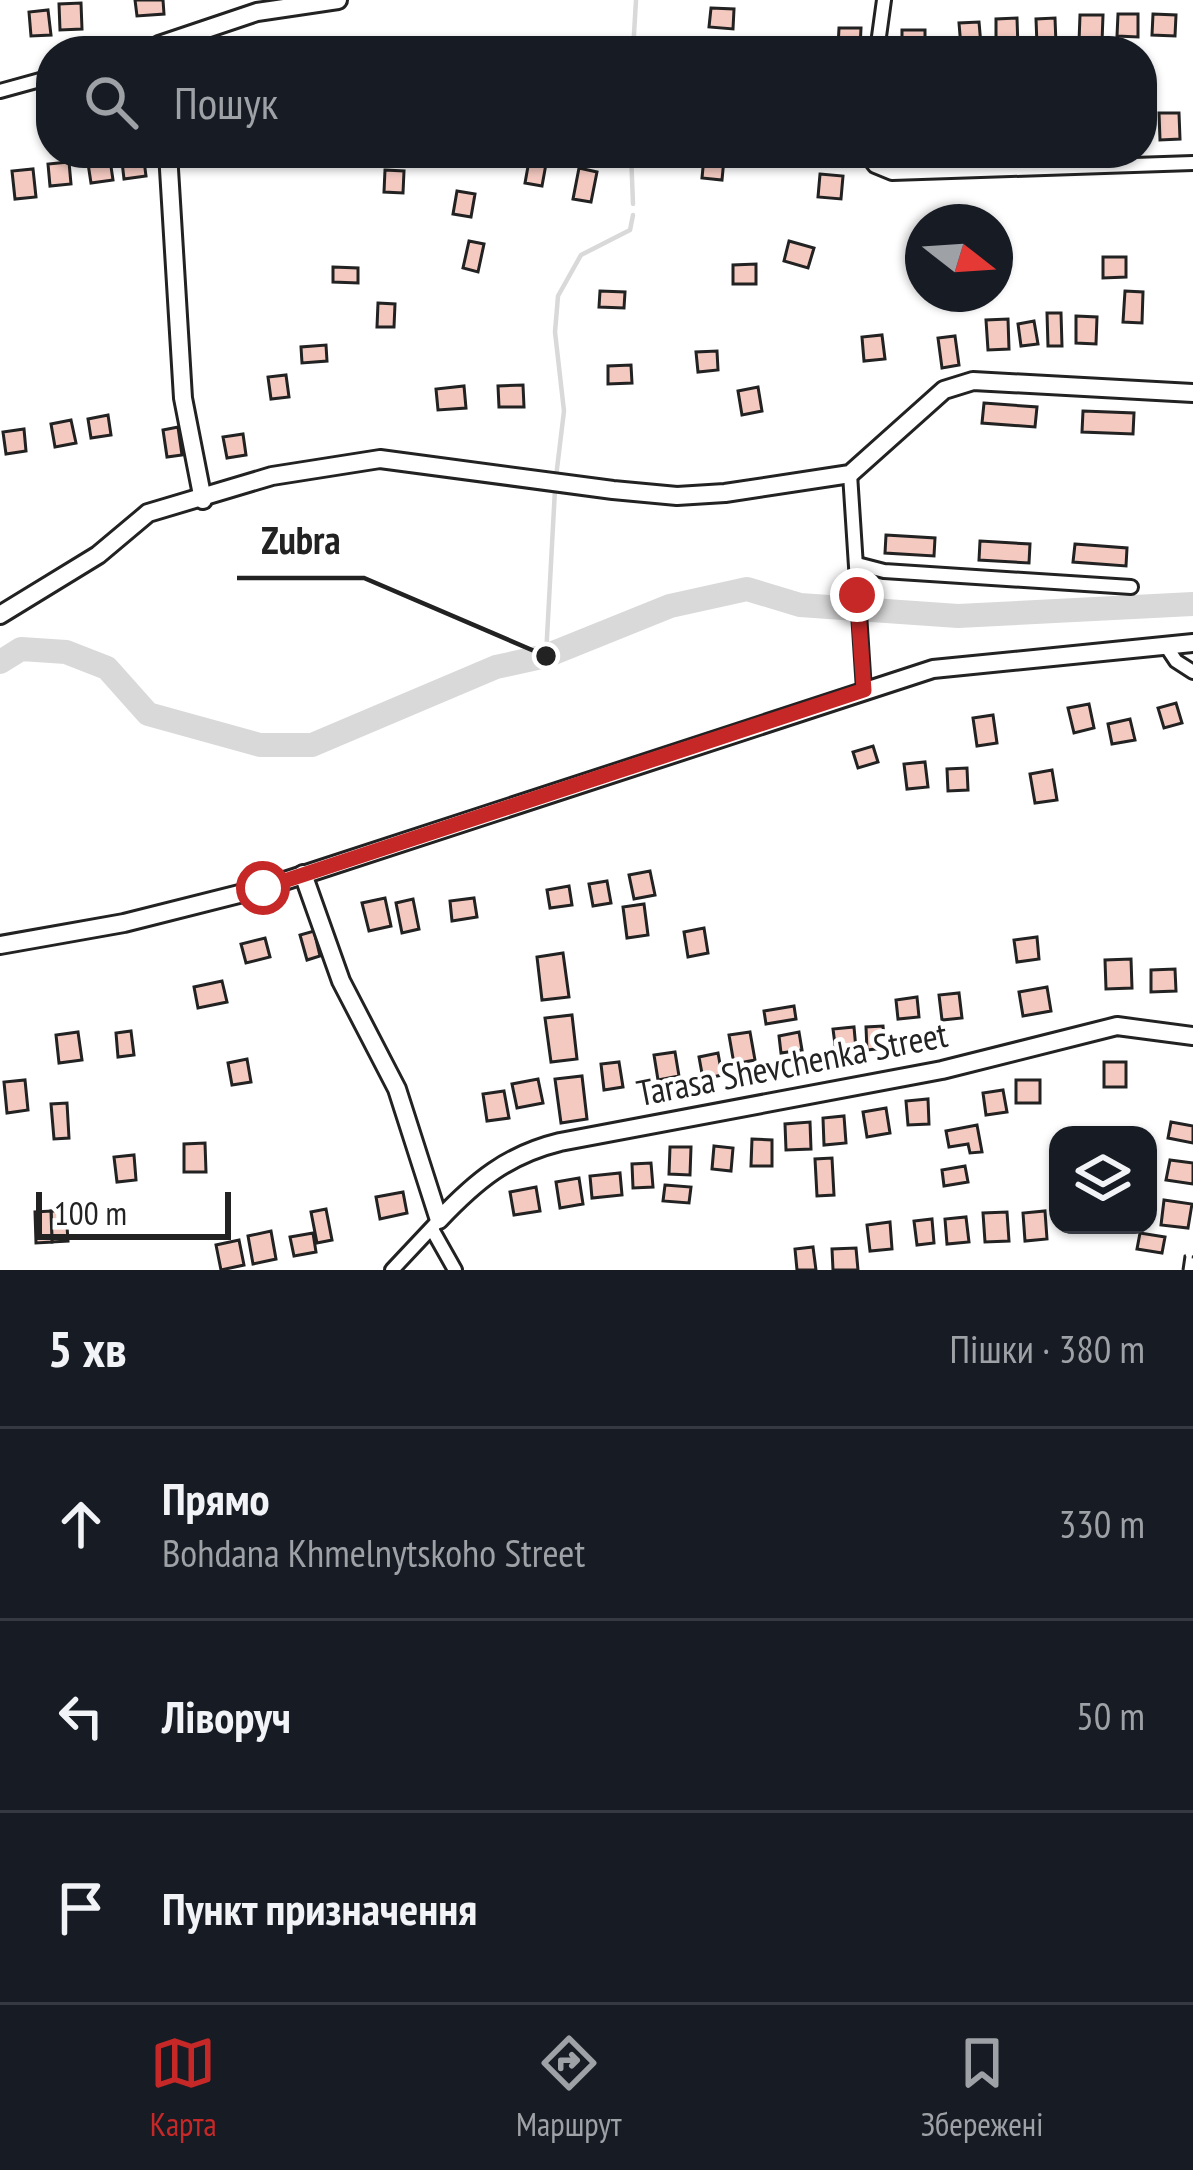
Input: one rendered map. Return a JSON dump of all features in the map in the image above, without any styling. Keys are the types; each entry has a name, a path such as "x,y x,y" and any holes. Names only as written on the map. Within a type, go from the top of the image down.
{"street":[{"path":"187,36 257,6 338,0"},
{"path":"879,36 884,0"},
{"path":"0,91 36,81"},
{"path":"1157,164 1193,163"},
{"path":"169,168 183,398 203,500"},
{"path":"879,168 892,173 1042,168"},
{"path":"0,615 98,555 148,513 272,476 380,459 677,496 850,474 944,390 973,381 1193,393"},
{"path":"850,474 864,690"},
{"path":"857,565 1130,586"},
{"path":"0,944 124,923 303,874 933,669 1193,643"},
{"path":"1166,646 1193,672"},
{"path":"303,874 341,981 397,1089 436,1226 454,1270"},
{"name":"Tarasa Shevchenka Street","path":"436,1226 481,1176 544,1146 942,1070 1118,1026 1193,1036"},
{"path":"392,1270 436,1226"}],"building":[{"path":"135,0 163,0 164,14 137,16"},
{"path":"81,3 82,29 60,30 59,4"},
{"path":"711,8 734,9 733,29 709,27"},
{"path":"48,10 51,35 31,36 29,12"},
{"path":"1118,14 1138,14 1138,36 1117,36"},
{"path":"1153,14 1176,15 1175,36 1152,35"},
{"path":"1080,15 1103,15 1102,36 1079,36"},
{"path":"1017,18 1018,36 996,36 996,19"},
{"path":"1055,18 1056,36 1037,36 1036,19"},
{"path":"979,22 980,36 960,36 959,23"},
{"path":"839,28 861,28 861,36 839,36"},
{"path":"902,30 925,30 925,36 902,36"},
{"path":"1159,113 1179,113 1180,139 1160,140"},
{"path":"48,168 70,168 71,184 50,186"},
{"path":"89,168 111,168 113,180 91,183"},
{"path":"123,168 145,168 146,176 124,179"},
{"path":"528,168 545,168 542,186 525,183"},
{"path":"579,168 597,172 591,202 573,199"},
{"path":"703,168 723,168 722,180 702,178"},
{"path":"33,169 36,197 15,199 12,171"},
{"path":"385,170 404,171 403,193 384,192"},
{"path":"820,174 843,176 841,199 818,197"},
{"path":"457,191 475,194 471,217 453,214"},
{"path":"469,241 484,244 478,272 463,268"},
{"path":"789,241 814,248 808,268 784,261"},
{"path":"1103,257 1126,257 1126,277 1103,278"},
{"path":"756,264 756,284 733,284 733,265"},
{"path":"333,267 358,268 358,283 333,282"},
{"path":"600,291 625,292 624,308 599,307"},
{"path":"1125,291 1143,292 1142,323 1123,322"},
{"path":"378,303 395,304 394,327 377,327"},
{"path":"1047,313 1061,313 1062,346 1048,346"},
{"path":"1076,316 1097,317 1096,344 1076,343"},
{"path":"1008,319 1009,349 988,350 986,320"},
{"path":"1034,321 1038,344 1021,346 1018,324"},
{"path":"882,335 885,359 864,361 862,337"},
{"path":"955,336 959,365 942,368 938,338"},
{"path":"326,345 327,361 302,363 301,347"},
{"path":"717,351 718,370 698,372 696,352"},
{"path":"631,365 632,383 608,384 608,366"},
{"path":"286,375 289,397 271,399 268,377"},
{"path":"523,385 524,407 499,407 498,386"},
{"path":"464,386 466,408 438,410 436,389"},
{"path":"758,387 762,411 742,415 738,391"},
{"path":"984,403 1037,407 1035,427 982,423"},
{"path":"1083,411 1134,413 1133,434 1082,432"},
{"path":"108,415 111,435 91,438 88,419"},
{"path":"71,420 76,443 55,447 51,424"},
{"path":"178,427 182,455 167,457 163,430"},
{"path":"24,429 26,451 6,454 3,432"},
{"path":"243,434 246,455 227,458 223,437"},
{"path":"886,535 935,538 934,556 885,553"},
{"path":"980,541 1030,544 1029,563 979,560"},
{"path":"1075,544 1127,548 1126,566 1073,562"},
{"path":"1176,703 1182,723 1164,728 1158,708"},
{"path":"1089,704 1094,728 1074,733 1068,708"},
{"path":"993,715 997,743 977,746 973,718"},
{"path":"1130,719 1135,740 1112,744 1108,724"},
{"path":"873,746 878,762 858,768 853,752"},
{"path":"925,762 928,787 907,789 904,764"},
{"path":"967,768 968,790 948,791 947,769"},
{"path":"1052,770 1057,800 1035,803 1030,774"},
{"path":"650,871 655,895 634,899 629,875"},
{"path":"607,881 611,903 593,906 589,884"},
{"path":"569,886 572,905 550,908 547,890"},
{"path":"385,898 391,926 369,931 362,903"},
{"path":"474,898 477,917 452,921 450,901"},
{"path":"413,899 419,929 402,933 396,903"},
{"path":"644,904 648,935 627,938 623,907"},
{"path":"704,928 708,953 688,957 684,932"},
{"path":"314,931 320,956 307,960 300,935"},
{"path":"1037,937 1039,959 1017,962 1014,940"},
{"path":"265,938 270,957 246,963 241,944"},
{"path":"563,953 569,997 542,1000 537,957"},
{"path":"1131,959 1132,988 1106,989 1105,960"},
{"path":"1175,969 1176,991 1151,992 1151,970"},
{"path":"222,981 227,1002 198,1008 194,987"},
{"path":"1047,987 1051,1011 1023,1016 1019,992"},
{"path":"959,993 962,1018 942,1020 939,995"},
{"path":"917,997 919,1017 898,1019 896,1000"},
{"path":"794,1006 796,1019 766,1024 764,1011"},
{"path":"572,1015 577,1059 551,1062 545,1018"},
{"path":"883,1026 885,1048 867,1050 866,1027"},
{"path":"854,1027 856,1049 836,1052 833,1029"},
{"path":"131,1031 134,1055 118,1057 116,1033"},
{"path":"78,1032 82,1060 59,1063 56,1035"},
{"path":"750,1032 755,1060 734,1064 729,1035"},
{"path":"799,1032 802,1050 781,1053 779,1036"},
{"path":"675,1052 679,1076 658,1080 654,1055"},
{"path":"718,1053 722,1075 703,1079 699,1057"},
{"path":"247,1059 251,1082 232,1085 228,1063"},
{"path":"619,1062 623,1087 604,1090 601,1064"},
{"path":"1104,1062 1126,1062 1126,1087 1104,1087"},
{"path":"582,1076 587,1119 561,1123 555,1079"},
{"path":"538,1079 543,1103 517,1108 512,1084"},
{"path":"25,1080 28,1110 7,1113 4,1082"},
{"path":"1016,1080 1040,1080 1040,1103 1016,1103"},
{"path":"1003,1090 1007,1112 986,1115 983,1093"},
{"path":"504,1091 509,1118 487,1121 483,1094"},
{"path":"928,1099 929,1124 908,1125 906,1101"},
{"path":"67,1103 69,1138 54,1139 51,1104"},
{"path":"886,1108 890,1133 867,1137 863,1112"},
{"path":"844,1116 846,1143 824,1145 823,1118"},
{"path":"810,1122 811,1149 786,1150 785,1124"},
{"path":"1171,1122 1193,1126 1193,1143 1168,1138"},
{"path":"977,1125 982,1152 970,1153 968,1144 949,1147 946,1131"},
{"path":"752,1139 772,1140 772,1166 751,1166"},
{"path":"205,1143 206,1172 184,1172 184,1144"},
{"path":"714,1146 733,1148 731,1171 712,1169"},
{"path":"670,1147 691,1147 690,1175 669,1174"},
{"path":"134,1155 136,1180 117,1182 114,1157"},
{"path":"832,1158 834,1195 817,1196 815,1159"},
{"path":"1170,1160 1193,1163 1193,1184 1166,1180"},
{"path":"651,1163 653,1187 633,1188 632,1164"},
{"path":"965,1166 968,1182 944,1186 942,1170"},
{"path":"620,1173 622,1195 592,1198 590,1176"},
{"path":"579,1178 583,1204 560,1208 556,1182"},
{"path":"665,1185 691,1187 689,1203 663,1201"},
{"path":"536,1187 540,1211 514,1215 510,1192"},
{"path":"403,1192 407,1213 380,1219 376,1197"},
{"path":"1164,1200 1192,1204 1188,1228 1161,1225"},
{"path":"326,1209 332,1240 317,1243 311,1212"},
{"path":"51,1211 66,1211 68,1241 52,1242"},
{"path":"51,1211 52,1242 36,1243 35,1212"},
{"path":"1045,1211 1047,1239 1025,1241 1023,1213"},
{"path":"1007,1212 1009,1241 985,1242 983,1213"},
{"path":"966,1217 969,1242 947,1244 945,1219"},
{"path":"932,1219 934,1243 917,1245 914,1221"},
{"path":"890,1222 892,1249 870,1251 867,1225"},
{"path":"271,1231 276,1259 253,1264 248,1236"},
{"path":"313,1233 316,1252 294,1256 290,1237"},
{"path":"1140,1234 1165,1237 1162,1253 1137,1249"},
{"path":"239,1240 244,1265 221,1270 216,1245"},
{"path":"813,1247 816,1270 797,1270 795,1249"},
{"path":"856,1248 858,1270 833,1270 832,1249"}],"waterway":[{"path":"634,36 636,0"},
{"path":"632,168 633,204"},
{"path":"556,477 564,411 555,332 558,296 581,255 630,230 633,215"},
{"path":"546,656 555,489"},
{"path":"0,662 21,649 66,652 107,668 148,714 260,745 312,745 496,667 546,656 670,606 747,589 800,605 958,616 1193,604"}],"fence":[{"path":"1183,1270 1185,1256 1193,1257"}],"place":[{"name":"Zubra","path":"546,656"}],"route":[{"path":"263,888 864,690 857,595"}]}
